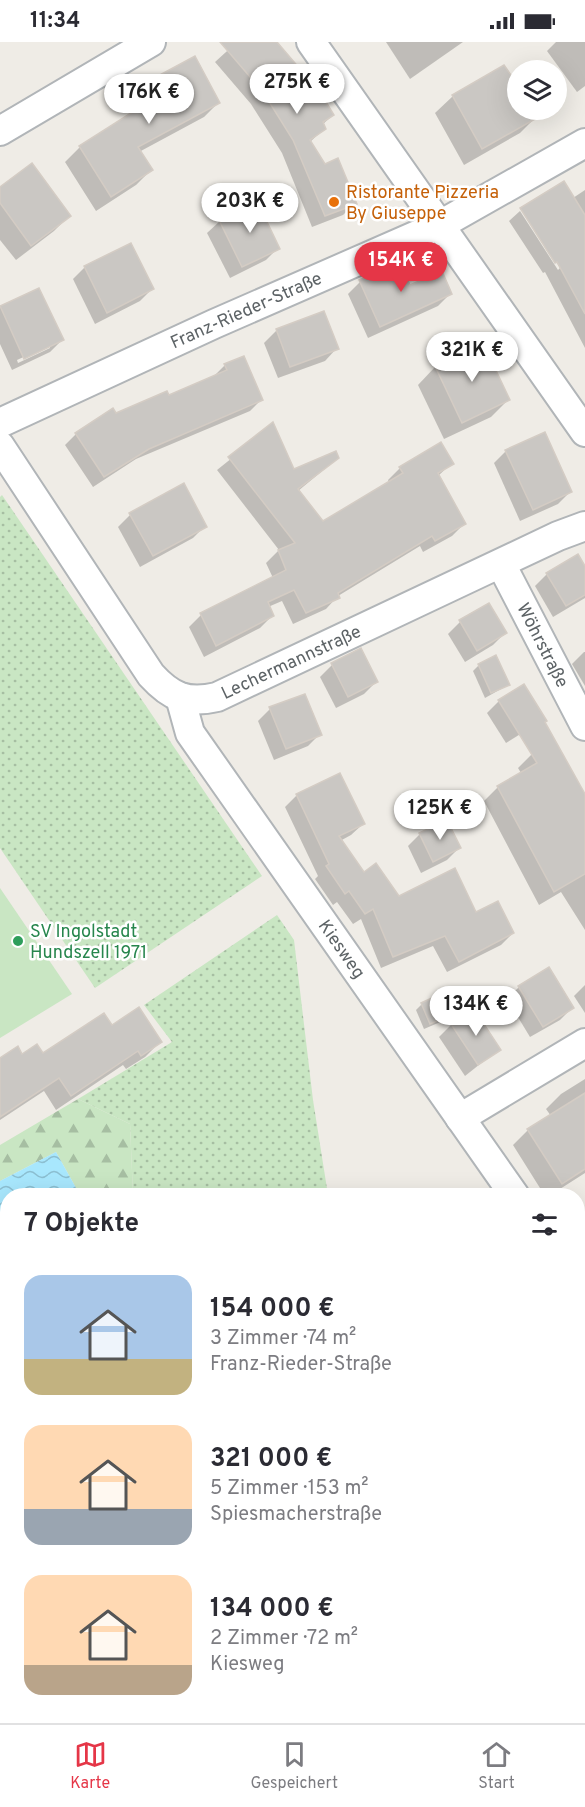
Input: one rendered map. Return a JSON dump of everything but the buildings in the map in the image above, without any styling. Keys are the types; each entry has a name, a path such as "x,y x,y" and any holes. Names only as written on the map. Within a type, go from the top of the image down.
{"street":[{"path":"0,131 151,42"},
{"path":"311,42 585,432"},
{"name":"Franz-Rieder-Straße","path":"0,423 213,324 440,225 585,143"},
{"path":"0,446 151,675 165,691 180,697"},
{"name":"Lechermannstraße","path":"180,697 201,701 217,697 558,536 585,526"},
{"name":"Wöhrstraße","path":"501,564 585,726"},
{"name":"Kiesweg","path":"180,697 190,733 509,1188"},
{"path":"460,1118 585,1043"}],"green space":[{"path":"2,495 262,876 95,988 0,848 0,497"},
{"name":"SV Ingolstadt Hundszell 1971","path":"0,888 72,994 0,1038"},
{"path":"277,915 294,940 313,1100 327,1188 133,1188 130,1124 78,1099 172,1042 144,1005"},
{"path":"78,1099 130,1124 133,1188 76,1188 56,1152 0,1181 0,1145"}],"water":[{"path":"56,1152 76,1188 0,1188 0,1181"}],"place":[{"name":"Ristorante Pizzeria By Giuseppe","path":"334,202"},
{"name":"SV Ingolstadt Hundszell 1971","path":"18,941"}]}
